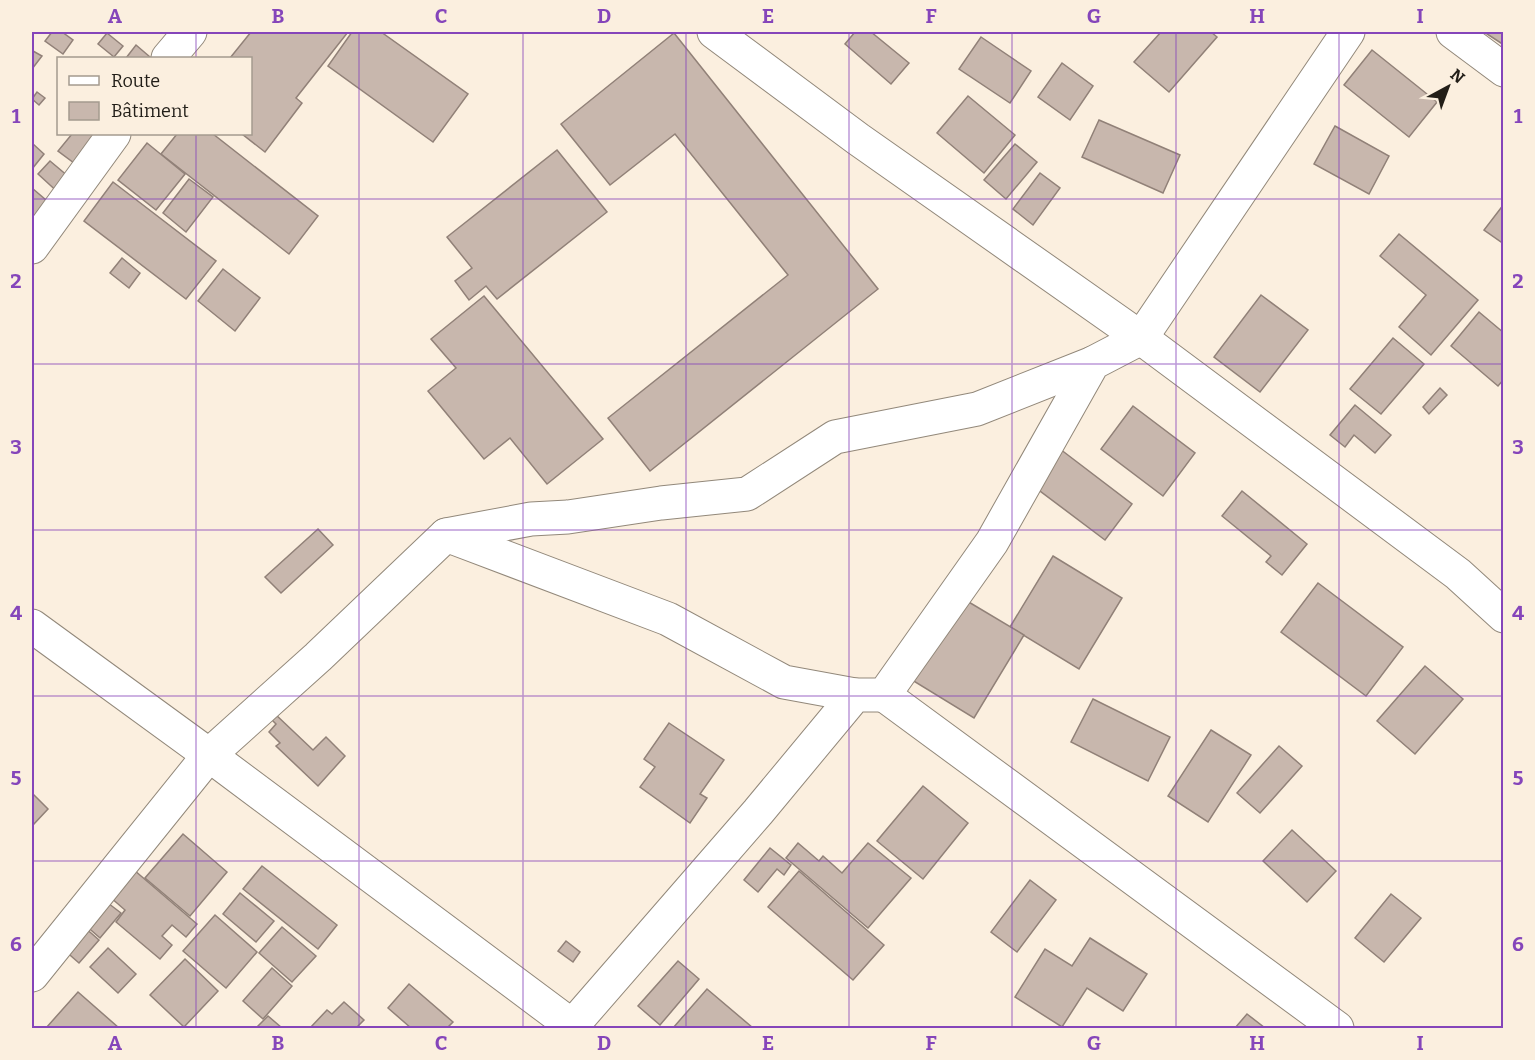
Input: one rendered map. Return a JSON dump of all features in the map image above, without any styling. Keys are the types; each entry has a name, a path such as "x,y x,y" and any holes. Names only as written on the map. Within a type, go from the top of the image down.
{"street":[{"path":"169,57 190,32"},
{"path":"714,32 858,139 1141,338 1458,574 1503,616"},
{"path":"32,975 209,755 318,657 446,535 531,519 568,517 661,503 747,494 835,437 978,409 1093,363 1141,338 1348,32"},
{"path":"1453,32 1503,70"},
{"path":"32,248 113,135"},
{"path":"32,626 574,1027 758,812 869,695 992,542 1093,363"},
{"path":"446,535 668,619 784,682 869,695 1337,1029"}],"building":[{"path":"52,32 62,32 73,40 63,54 45,41"},
{"path":"251,32 348,32 296,98 302,103 265,152 243,135 252,135 252,57 231,57"},
{"path":"352,32 381,32 468,94 433,142 328,66"},
{"path":"855,32 871,32 909,63 891,84 845,44"},
{"path":"1161,32 1211,32 1217,37 1169,92 1134,62"},
{"path":"1484,32 1504,32 1504,45"},
{"path":"107,33 123,46 114,57 98,44"},
{"path":"674,33 878,289 650,471 608,418 788,275 675,134 610,185 561,124"},
{"path":"981,37 1031,71 1010,103 959,69"},
{"path":"136,45 150,57 127,57"},
{"path":"1372,50 1437,102 1409,137 1344,85"},
{"path":"33,51 42,56 32,69 32,53"},
{"path":"1062,63 1093,86 1070,120 1038,97"},
{"path":"37,92 45,98 39,105 32,99"},
{"path":"968,96 1015,135 984,173 937,133"},
{"path":"1099,120 1180,155 1163,193 1082,157"},
{"path":"1335,126 1389,156 1369,194 1314,164"},
{"path":"71,135 96,135 74,163 58,151"},
{"path":"176,135 214,135 318,216 289,254 161,154"},
{"path":"32,143 44,154 32,169"},
{"path":"147,143 185,174 156,210 118,180"},
{"path":"1015,144 1037,162 1006,199 984,180"},
{"path":"557,150 607,212 497,299 486,286 469,300 455,281 472,268 447,237"},
{"path":"50,161 75,182 62,196 38,174"},
{"path":"1040,173 1060,188 1033,225 1013,209"},
{"path":"189,179 213,197 186,232 163,213"},
{"path":"113,182 216,261 186,299 84,221"},
{"path":"32,188 53,206 32,222"},
{"path":"1504,204 1504,244 1484,230"},
{"path":"1399,234 1478,300 1431,355 1399,327 1426,295 1380,256"},
{"path":"122,258 140,273 129,288 110,273"},
{"path":"223,269 260,298 235,331 198,301"},
{"path":"1261,295 1308,330 1260,392 1214,357"},
{"path":"484,296 603,439 547,484 510,438 484,459 428,391 456,368 431,339"},
{"path":"1479,312 1504,333 1504,379 1498,386 1451,346"},
{"path":"1393,338 1424,364 1381,414 1350,389"},
{"path":"1440,388 1447,395 1429,414 1423,407"},
{"path":"1355,405 1391,435 1375,453 1354,435 1345,447 1330,435"},
{"path":"1133,406 1195,453 1163,496 1101,449"},
{"path":"1060,449 1132,504 1105,540 1032,485"},
{"path":"1242,491 1307,544 1282,575 1266,562 1271,556 1222,516"},
{"path":"318,529 333,545 281,593 265,577"},
{"path":"1053,556 1122,598 1079,669 1010,627"},
{"path":"1318,583 1403,647 1366,696 1281,632"},
{"path":"962,598 1024,635 974,718 912,680"},
{"path":"1425,666 1463,699 1415,754 1377,721"},
{"path":"1093,699 1170,737 1148,781 1071,742"},
{"path":"274,713 313,750 326,737 345,756 318,786 276,746 280,743 269,732 276,724 270,718"},
{"path":"669,723 724,760 700,794 707,798 690,823 640,787 655,767 644,759"},
{"path":"1211,730 1251,755 1208,822 1168,796"},
{"path":"1279,746 1302,766 1260,813 1237,793"},
{"path":"923,786 968,823 923,879 877,841"},
{"path":"32,793 48,809 32,826"},
{"path":"1292,830 1336,871 1307,902 1263,861"},
{"path":"183,834 227,872 190,916 145,878"},
{"path":"798,843 819,861 823,856 842,873 868,843 911,878 868,928 786,858"},
{"path":"770,848 791,865 784,875 777,869 758,892 744,880"},
{"path":"262,866 337,925 318,949 243,889"},
{"path":"134,870 197,924 186,937 172,925 162,936 172,945 160,959 116,922 125,910 110,897"},
{"path":"799,871 884,945 853,980 768,907"},
{"path":"1030,880 1056,900 1017,952 991,932"},
{"path":"240,893 274,921 256,942 223,914"},
{"path":"1391,894 1421,918 1384,962 1355,938"},
{"path":"104,900 121,913 100,938 84,924"},
{"path":"215,915 257,952 226,988 183,951"},
{"path":"83,926 99,940 79,963 63,949"},
{"path":"282,927 316,956 292,982 259,953"},
{"path":"1090,938 1147,974 1123,1011 1087,988 1062,1027 1015,997 1045,949 1072,966"},
{"path":"566,941 580,952 573,962 558,951"},
{"path":"108,948 136,974 118,993 90,967"},
{"path":"185,959 218,991 184,1027 150,995"},
{"path":"678,961 699,979 660,1025 638,1006"},
{"path":"272,968 292,986 263,1019 243,1001"},
{"path":"409,984 453,1022 447,1028 411,1028 388,1008"},
{"path":"707,989 753,1028 673,1028"},
{"path":"78,992 119,1028 46,1028"},
{"path":"344,1002 364,1020 356,1028 310,1028 327,1010 332,1014"},
{"path":"1247,1014 1265,1028 1235,1028"},
{"path":"268,1016 282,1028 256,1028"}]}
